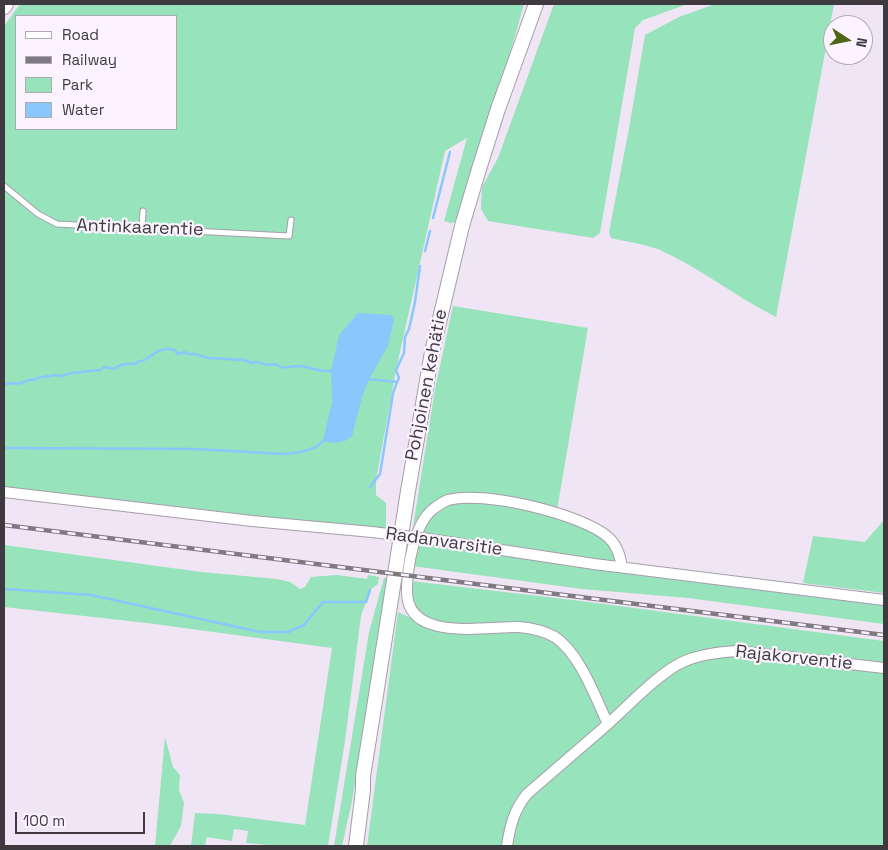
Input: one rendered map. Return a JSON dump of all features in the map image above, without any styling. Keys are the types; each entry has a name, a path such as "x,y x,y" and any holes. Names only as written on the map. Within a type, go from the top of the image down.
{"main road":[{"name":"Pohjoinen kehätie","path":"347,846 358,789 363,776 409,481 432,352 446,288 461,229 501,100 536,4"},
{"name":"Pohjoinen kehätie","path":"356,846 364,790 363,776"}],"street":[{"name":"Radanvarsitie","path":"4,492 372,532 622,567 884,600"},
{"path":"608,724 583,673 566,647 555,638 544,632 520,627 454,629 440,627 427,622 418,618 410,608 407,598 407,581 415,539 418,528 424,518 443,502 461,498 510,502 576,519 593,527 615,544 620,555 622,567"},
{"name":"Rajakorventie","path":"507,846 512,818 520,802 527,794 648,688 684,661 716,652 738,651 884,668"}],"lane":[{"name":"Antinkaarentie","path":"4,186 38,214 57,224 289,236 291,220"},
{"path":"142,227 143,211"}],"green space":[{"path":"20,4 524,4 501,83 458,214 455,222 451,223 444,221 467,138 445,151 396,370 376,480 376,495 386,503 386,529 372,531 193,508 4,488 4,26"},
{"path":"554,4 688,4 643,20 635,28 600,233 593,238 488,221 481,209 482,187 498,158"},
{"path":"715,4 834,4 832,15 823,15 823,63 776,317 675,257 654,248 611,238 609,232 645,35 679,17"},
{"path":"453,306 588,328 557,510 450,496 428,507 419,516 413,527 435,389"},
{"path":"456,501 490,502 574,521 609,542 617,558 612,563 419,533 435,510"},
{"path":"884,520 884,593 803,583 813,536 865,542"},
{"path":"417,542 666,578 673,576 884,603 884,624 688,598 582,589 412,566"},
{"path":"4,545 201,572 277,579 290,582 300,589 305,587 311,577 337,575 367,579 368,575 379,577 378,584 370,590 361,616 345,741 328,846 279,846 246,843 248,831 234,829 232,841 207,837 205,845 191,846 195,813 218,814 305,825 332,648 147,623 4,607"},
{"path":"384,578 389,578 352,801 342,846 334,846 369,632"},
{"path":"411,581 581,601 884,641 884,665 760,648 736,647 706,650 615,713 606,713 558,637 463,626 428,618 419,614 414,607"},
{"path":"398,612 417,621 522,630 544,634 563,647 581,676 601,719 599,726 527,788 503,846 367,846"},
{"path":"737,654 884,672 884,846 511,846 519,814 526,801 659,684 686,664 708,657"},
{"path":"165,737 173,767 180,775 179,790 184,803 181,826 171,844 168,846 155,846"}],"water":[{"path":"358,313 390,315 394,318 388,346 369,379 362,397 352,436 345,441 334,443 323,441 332,402 331,371 339,335"}],"waterway":[{"path":"433,218 450,152"},
{"path":"425,251 430,231"},
{"path":"397,382 399,378 396,370 404,353 405,337 409,329 415,302 420,266"},
{"path":"4,385 56,375 62,376 100,370 104,367 115,369 124,364 136,364 158,351 168,349 175,350 177,354 185,352 208,358 244,360 251,363 275,364 284,367 299,366 331,371"},
{"path":"369,379 397,382 393,393 380,474 370,487"},
{"path":"4,448 196,449 284,454 301,452 316,447 323,441"},
{"path":"4,589 91,595 260,632 288,632 304,625 323,602 366,602 370,590"}],"railway":[{"path":"4,525 884,635"}]}
